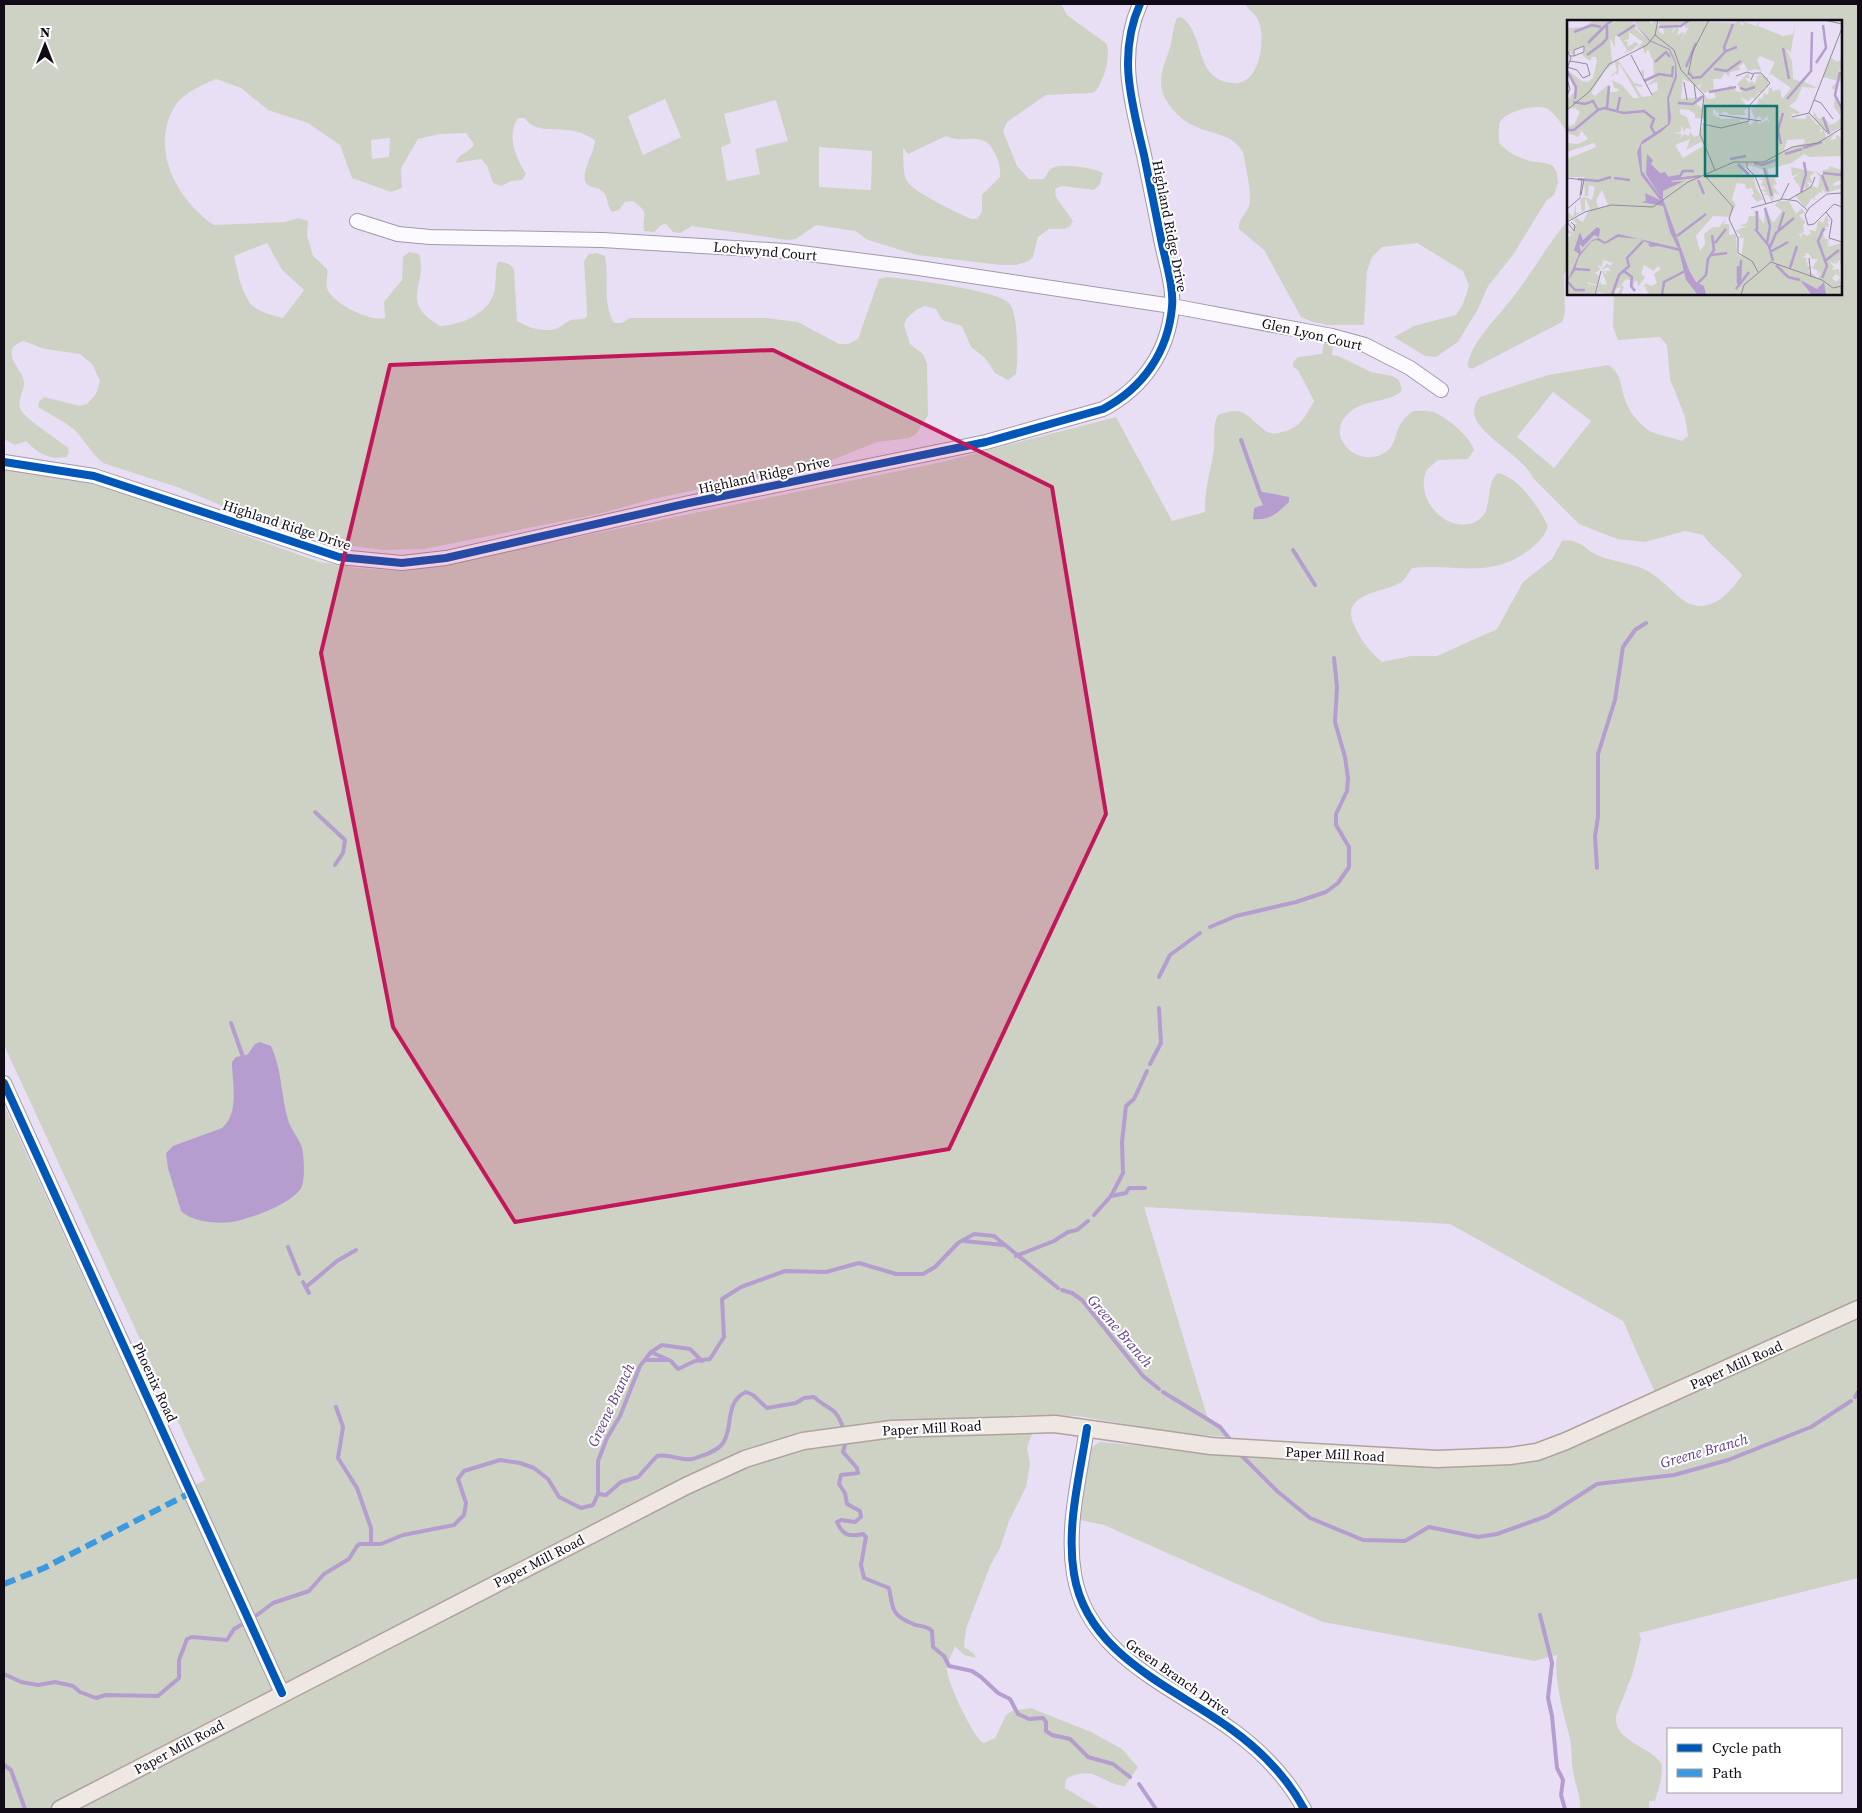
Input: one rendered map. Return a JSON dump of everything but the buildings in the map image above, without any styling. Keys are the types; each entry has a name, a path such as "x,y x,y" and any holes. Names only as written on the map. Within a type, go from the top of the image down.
{"main road":[{"name":"Paper Mill Road","path":"60,1809 686,1486 745,1459 803,1441 892,1429 1055,1424 1211,1446 1437,1459 1510,1456 1537,1452 1566,1441 1858,1309"}],"street":[{"name":"Highland Ridge Drive","path":"4,462 94,476 339,557 402,563 446,558 689,503 986,442 1103,409 1117,402 1133,389 1157,359 1168,331 1172,306 1164,254 1130,98 1128,44 1131,24 1140,4"},
{"name":"Lochwynd Court","path":"357,221 398,234 602,240 785,251 912,267 1172,306"},
{"name":"Glen Lyon Court","path":"1172,306 1332,336 1365,345 1410,368 1441,390"},
{"name":"Phoenix Road","path":"4,1083 282,1693"},
{"name":"Green Branch Drive","path":"1087,1428 1072,1533 1074,1574 1085,1609 1106,1640 1125,1658 1256,1748 1280,1775 1304,1809"}],"highlighted area":[{"path":"773,350 1052,487 1106,814 949,1149 515,1222 393,1027 321,653 390,365"}],"shaded area":[{"path":"4,4 1061,4 1067,15 1107,44 1106,69 1102,81 1095,92 1046,95 1007,122 1003,131 1017,166 1029,179 1044,179 1051,169 1061,166 1084,168 1103,173 1100,184 1094,190 1062,186 1055,189 1056,197 1073,221 1070,226 1064,229 1049,229 1038,237 1033,257 1029,261 1016,265 1001,265 917,255 868,240 855,231 816,225 796,239 787,240 692,226 680,233 673,232 666,224 661,225 654,232 644,231 644,212 639,206 633,201 625,202 619,210 612,212 604,193 599,189 591,187 585,181 585,171 595,140 584,134 567,130 540,128 529,123 525,118 518,118 513,132 516,154 526,174 522,180 512,181 501,186 493,183 487,166 481,159 456,163 459,157 474,144 466,133 440,134 418,139 401,168 402,188 391,192 352,178 340,145 308,123 268,110 241,88 216,79 183,97 175,106 169,119 165,133 165,147 172,175 187,200 200,214 214,225 285,222 298,218 308,221 307,235 313,256 327,269 327,288 330,294 344,305 371,318 385,318 384,302 402,280 403,257 409,252 419,254 421,265 417,300 420,308 427,317 440,326 464,321 479,313 485,307 494,293 498,262 507,263 514,270 517,321 532,328 548,330 558,328 571,320 587,317 584,261 589,254 597,253 605,256 608,305 614,323 622,323 630,318 766,318 798,322 839,344 848,344 858,339 879,279 887,277 969,289 986,293 1008,302 1012,307 1016,325 1017,358 1016,374 1008,380 995,373 985,358 971,347 962,326 942,320 936,309 925,306 916,310 907,318 904,325 910,344 923,354 927,364 928,415 916,434 909,438 877,442 815,467 751,478 653,499 598,514 424,549 383,550 343,545 225,507 180,488 103,463 72,428 38,407 39,402 44,397 80,406 87,404 96,394 100,381 92,364 80,354 45,349 23,341 15,345 12,350 12,358 24,382 20,408 34,423 68,448 69,453 66,457 60,458 44,455 26,441 15,445 4,439","holes":["665,99 681,137 643,155 628,116","776,100 788,141 755,149 760,174 727,181 721,147 731,143 724,114","946,136 959,139 978,139 988,144 998,159 1000,177 982,195 982,212 977,219 971,219 946,207 909,184 904,171 903,147 908,154","390,138 389,157 372,159 371,140","819,147 872,151 871,190 819,187","267,243 282,270 304,290 283,318 254,307 242,288 234,256"]},
{"path":"1244,4 1858,4 1858,1302 1656,1395 1623,1321 1450,1224 1144,1207 1207,1416 1230,1437 1176,1433 1078,1416 1015,1415 1014,1421 1036,1422 1027,1448 1030,1464 1026,1487 1009,1521 1000,1548 990,1566 966,1629 964,1647 974,1654 976,1658 964,1655 955,1646 947,1668 951,1684 961,1708 973,1731 984,1743 995,1738 1006,1715 1012,1711 1031,1708 1091,1732 1122,1749 1138,1767 1125,1786 1084,1773 1066,1779 1065,1788 1100,1809 4,1809 4,1105 182,1492 205,1480 4,1045 4,469 38,472 110,488 320,562 358,568 401,571 456,562 942,462 1116,417 1172,521 1205,512 1214,449 1214,427 1218,415 1227,412 1240,412 1250,417 1266,431 1272,433 1280,433 1298,425 1314,401 1298,370 1293,367 1293,362 1298,357 1322,354 1324,343 1333,344 1332,355 1371,372 1392,376 1399,380 1402,390 1393,397 1363,405 1350,412 1342,422 1340,431 1342,440 1348,448 1356,454 1366,457 1386,452 1394,442 1404,419 1411,412 1433,412 1457,428 1474,450 1468,459 1438,460 1427,470 1424,481 1425,492 1435,511 1444,519 1454,523 1464,525 1475,522 1485,512 1491,484 1498,473 1506,476 1521,487 1534,503 1548,526 1543,536 1532,548 1515,559 1500,565 1486,568 1412,568 1400,583 1358,600 1353,606 1351,614 1354,625 1366,645 1382,662 1411,656 1437,656 1497,629 1523,582 1552,559 1562,541 1567,540 1582,545 1599,556 1650,572 1683,600 1692,605 1709,605 1724,596 1742,575 1703,535 1685,531 1645,542 1617,539 1579,524 1533,478 1516,458 1482,428 1476,418 1474,408 1480,397 1548,375 1608,365 1616,372 1627,403 1639,422 1652,432 1682,441 1688,436 1685,417 1670,379 1667,345 1660,337 1618,340 1613,327 1614,295 1842,295 1842,20 1567,20 1567,132 1554,114 1543,107 1515,111 1503,118 1499,127 1499,142 1508,151 1526,160 1553,166 1557,173 1558,183 1554,195 1546,201 1513,255 1488,286 1478,309 1458,342 1436,357 1425,356 1394,337 1414,326 1456,315 1463,304 1469,286 1463,271 1417,243 1382,247 1372,257 1367,271 1364,325 1329,325 1313,322 1301,317 1264,250 1239,229 1240,222 1250,200 1249,182 1243,152 1239,146 1228,138 1197,127 1184,120 1167,102 1162,88 1161,76 1177,18 1181,17 1189,24 1205,65 1211,73 1220,80 1236,83 1242,82 1250,76 1259,57 1261,33 1260,25 1254,14","holes":["1553,392 1591,421 1554,468 1517,437"]},
{"path":"1567,221 1567,268 1564,275 1565,313 1562,322 1472,369 1468,367 1469,358 1479,339 1514,296"},
{"path":"1263,492 1289,497 1289,502 1277,513 1269,517 1253,519 1254,508 1263,505 1258,494"},
{"path":"260,1042 271,1046 275,1055 288,1120 302,1148 304,1178 302,1186 298,1192 282,1204 260,1214 240,1220 226,1223 192,1218 181,1211 168,1168 166,1153 173,1146 222,1128 228,1122 234,1097 232,1062 236,1057 247,1055 255,1044"},
{"path":"1858,1316 1858,1578 1639,1633 1641,1639 1632,1675 1616,1716 1617,1725 1621,1732 1657,1758 1662,1765 1661,1780 1655,1801 1649,1801 1649,1809 1580,1809 1573,1771 1570,1738 1556,1674 1557,1655 1534,1661 1323,1622 1104,1525 1080,1520 1088,1456 1091,1448 1099,1442 1210,1452 1465,1465 1526,1461"}],"waterway":[{"path":"1241,440 1260,493"},
{"path":"1293,550 1315,585"},
{"path":"1597,868 1595,836 1598,817 1598,754 1615,700 1623,647 1635,630 1646,623"},
{"path":"1210,927 1236,916 1296,902 1326,892 1338,883 1349,867 1349,847 1336,825 1336,814 1347,791 1348,778 1345,757 1335,722 1337,687 1334,658"},
{"path":"315,812 345,840 343,853 335,865"},
{"path":"1159,977 1170,955 1200,933"},
{"path":"1150,1064 1161,1043 1159,1008"},
{"path":"231,1023 243,1057"},
{"path":"1094,1215 1111,1196 1123,1173 1122,1142 1126,1106 1134,1099 1147,1071"},
{"path":"1111,1196 1126,1193 1129,1188 1145,1188"},
{"path":"1016,1256 1054,1241 1068,1232 1077,1230 1088,1221"},
{"name":"Greene Branch","path":"651,1352 671,1361 678,1369 695,1361 710,1359 724,1337 722,1299 741,1287 785,1271 826,1272 859,1263 896,1274 923,1274 935,1267 958,1243 974,1234 994,1236 1058,1288"},
{"name":"Greene Branch","path":"964,1241 1004,1245"},
{"path":"288,1247 299,1274"},
{"path":"306,1287 337,1261 356,1250"},
{"path":"303,1282 309,1293"},
{"name":"Greene Branch","path":"1062,1290 1072,1293 1082,1300 1143,1376 1159,1389"},
{"name":"Greene Branch","path":"257,1615 273,1603 309,1591 324,1574 349,1559 360,1544 381,1544 403,1535 454,1525 464,1515 466,1503 458,1479 464,1471 500,1460 520,1463 534,1468 548,1479 559,1497 581,1508 593,1505 598,1494 598,1461 607,1438 620,1416 640,1366 651,1352 662,1345 690,1349 702,1361"},
{"name":"Greene Branch","path":"646,1360 668,1360"},
{"path":"598,1494 606,1495 621,1482 638,1477 657,1456 691,1459 718,1448 726,1437 732,1408 739,1396 746,1392 753,1395 767,1408 796,1403 804,1398 814,1397 835,1412 843,1428"},
{"name":"Greene Branch","path":"1163,1392 1220,1427 1232,1442"},
{"name":"Greene Branch","path":"1855,1397 1858,1392"},
{"name":"Greene Branch","path":"1240,1454 1277,1491 1310,1518 1363,1540 1405,1541 1429,1527 1478,1537 1497,1534 1547,1516 1597,1484 1674,1475 1728,1460 1811,1427 1851,1401"},
{"path":"336,1407 343,1427 338,1458 357,1488 371,1528 371,1544"},
{"path":"846,1441 843,1452 857,1468 858,1473 841,1475 839,1484 845,1493 847,1504 860,1511 861,1517 855,1522 841,1520 837,1522 844,1533 863,1534 866,1537 861,1565 864,1578 889,1588 894,1610 901,1618 932,1631 933,1647 944,1656 949,1666 972,1671 998,1693 1010,1699 1018,1714 1029,1719 1043,1718 1046,1722 1046,1731 1052,1735 1070,1739 1088,1757 1113,1764 1130,1777"},
{"path":"1540,1615 1552,1663 1548,1698 1552,1716 1557,1768 1563,1780 1561,1795 1565,1809"},
{"name":"Greene Branch","path":"4,1674 21,1682 38,1685 55,1682 73,1686 80,1692 96,1698 106,1695 158,1696 179,1678 179,1660 187,1639 192,1637 227,1640 234,1629 241,1625"},
{"path":"4,1765 11,1770 25,1809"},
{"path":"1139,1784 1156,1809"}],"marked path":[{"path":"4,1584 44,1568 192,1492"}],"cycle path":[{"path":"4,462 94,476 339,557 402,563 446,558 689,503 986,442 1103,409 1130,391 1151,367 1165,339 1172,307 1169,276 1131,98 1129,80 1129,42 1140,4"},
{"path":"4,1083 282,1693"},
{"path":"1087,1428 1075,1501 1072,1538 1074,1574 1082,1602 1096,1626 1114,1647 1135,1666 1208,1713 1252,1746 1281,1775 1304,1809"}]}
